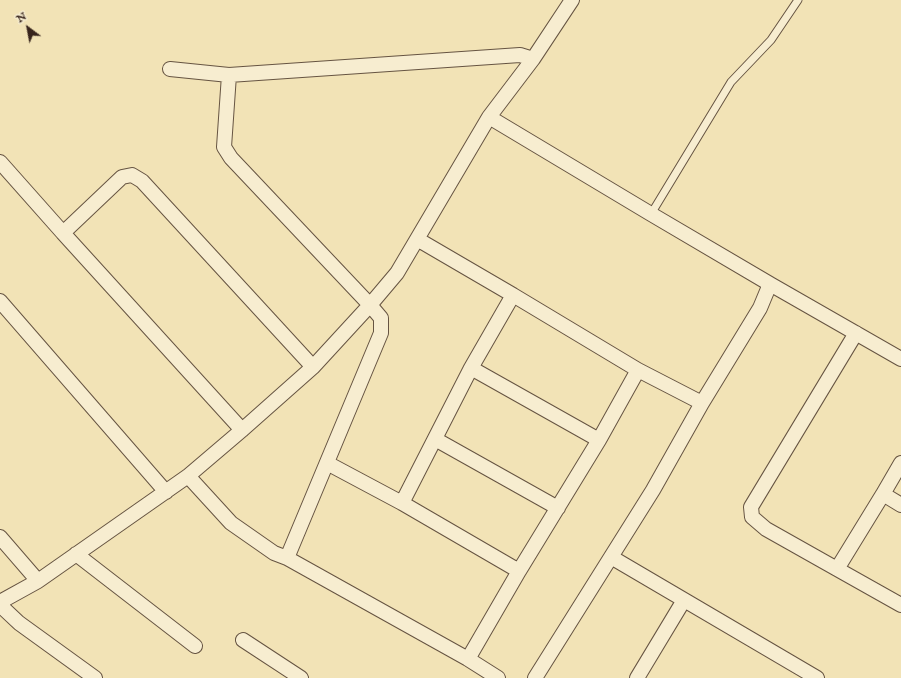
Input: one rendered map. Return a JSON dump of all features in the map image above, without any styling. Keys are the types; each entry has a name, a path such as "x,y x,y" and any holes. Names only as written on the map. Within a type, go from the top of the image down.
{"street":[{"path":"0,602 38,581 188,476 313,367 397,273 489,117 533,59 572,0"},
{"path":"170,69 229,75 520,55 533,59"},
{"path":"229,75 224,147 231,158 381,318 381,333 287,558"},
{"path":"489,117 770,284 901,359"},
{"path":"0,162 242,430"},
{"path":"63,233 122,177 132,175 142,181 313,367"},
{"path":"417,239 638,370 702,403"},
{"path":"535,678 653,490 702,403 760,308 770,284"},
{"path":"402,503 471,368 513,295"},
{"path":"0,301 166,492"},
{"path":"856,333 751,507 752,517 766,529 901,605"},
{"path":"471,368 599,440"},
{"path":"468,659 519,571 599,440 638,370"},
{"path":"435,439 558,508"},
{"path":"327,463 402,503 519,571"},
{"path":"837,569 901,463"},
{"path":"188,476 231,523 274,553 287,558 468,659 498,678"},
{"path":"883,494 901,505"},
{"path":"0,537 38,581"},
{"path":"76,554 195,646"},
{"path":"611,557 817,678"},
{"path":"637,678 684,600"},
{"path":"0,605 19,623 95,678"},
{"path":"243,640 301,678"}],"lane":[{"path":"651,214 731,82 771,40 798,0"}]}
